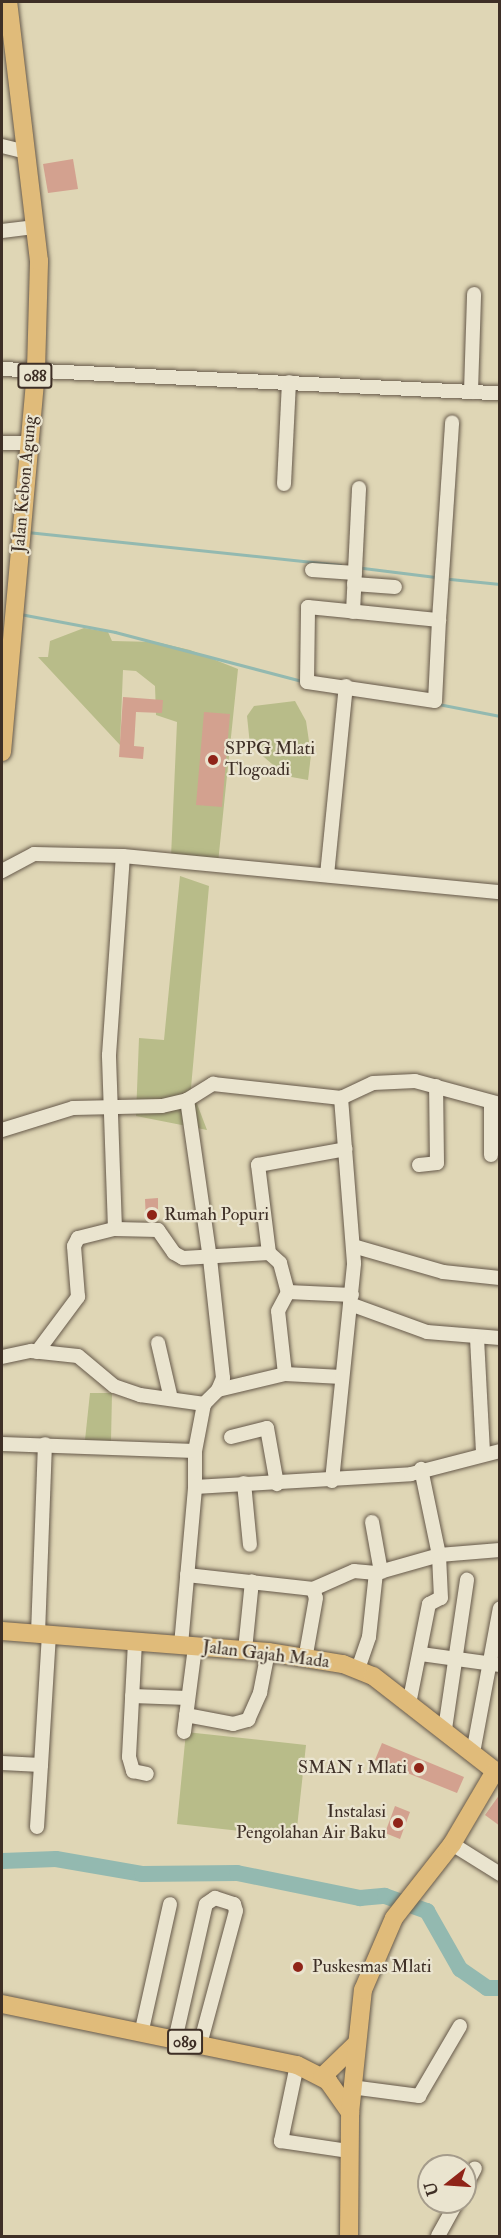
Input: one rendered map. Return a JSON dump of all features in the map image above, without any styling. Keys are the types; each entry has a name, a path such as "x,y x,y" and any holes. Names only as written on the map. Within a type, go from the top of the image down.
{"main road":[{"name":"Jalan Kebon Agung","path":"2,752 36,370 36,227 8,2"},
{"name":"Jalan Gajah Mada","path":"2,1631 268,1652 358,1669 445,1729 497,1773"},
{"path":"349,2236 351,2087 363,1990 379,1946 394,1918 452,1844 497,1773"},
{"name":"089","path":"2,2004 297,2065 322,2077 350,2113"},
{"path":"322,2077 357,2043"}],"street":[{"path":"2,146 26,152"},
{"path":"2,231 36,227"},
{"path":"471,392 474,294"},
{"path":"2,369 500,393"},
{"path":"284,484 289,382"},
{"path":"440,620 308,607 307,682 435,701 440,620 452,422"},
{"path":"2,443 29,443"},
{"path":"353,612 359,488"},
{"path":"312,570 395,587"},
{"path":"327,875 346,686"},
{"path":"2,871 34,854 123,856 500,892"},
{"path":"115,1229 110,1005 123,856"},
{"path":"2,1130 73,1108 112,1104 162,1106 187,1100 213,1084 341,1098 373,1083 415,1081 495,1103 491,1155"},
{"path":"419,1165 437,1163 436,1086"},
{"path":"332,1481 351,1299 353,1246 341,1098"},
{"path":"184,1732 188,1698 187,1575 195,1487 195,1451 204,1404 218,1390 223,1378 210,1259 187,1100"},
{"path":"285,1374 278,1311 288,1292 280,1263 269,1253 258,1165 346,1149"},
{"path":"37,1352 78,1297 74,1246 78,1238 115,1229 153,1228 178,1256 210,1259 269,1253"},
{"path":"353,1246 443,1272 500,1278"},
{"path":"288,1292 351,1299 418,1330 477,1338 500,1338"},
{"path":"477,1338 483,1454"},
{"path":"158,1343 171,1399"},
{"path":"2,1357 37,1352 78,1356 126,1392 204,1404"},
{"path":"218,1390 285,1374 342,1377"},
{"path":"231,1437 267,1428 277,1484"},
{"path":"2,1444 195,1451"},
{"path":"38,1827 41,1765 45,1444"},
{"path":"195,1487 244,1483 332,1481 421,1469 500,1451"},
{"path":"409,1704 421,1654 429,1604 441,1598 439,1556 421,1469"},
{"path":"244,1483 250,1545"},
{"path":"358,1669 369,1636 379,1572 372,1522"},
{"path":"187,1575 313,1589 354,1571 379,1572 439,1556 500,1550"},
{"path":"445,1729 458,1660 467,1580"},
{"path":"245,1650 252,1581"},
{"path":"305,1660 316,1598 313,1589"},
{"path":"473,1753 496,1664 500,1608"},
{"path":"135,1642 130,1765 136,1773 147,1774"},
{"path":"186,1715 232,1725 248,1719 260,1693 268,1652"},
{"path":"421,1654 496,1664"},
{"path":"132,1696 188,1698"},
{"path":"2,1763 41,1765"},
{"path":"452,1844 500,1874"},
{"path":"175,2040 206,1904 215,1898 234,1904 236,1911 200,2044"},
{"path":"141,2034 170,1904"},
{"path":"351,2087 419,2096 460,2026"},
{"path":"297,2065 281,2141 349,2151"},
{"path":"438,2236 450,2214"}],"green space":[{"path":"84,628 108,632 112,641 156,642 190,650 238,669 218,863 171,857 177,722 156,715 155,686 136,671 123,670 120,745 38,657 48,657 50,641"},
{"path":"295,701 306,721 311,755 308,780 286,776 250,745 247,716 254,706"},
{"path":"180,876 209,886 191,1088 207,1130 136,1116 139,1038 164,1040"},
{"path":"90,1393 112,1393 111,1441 85,1440"},
{"path":"186,1732 306,1745 296,1837 177,1824"}],"building":[{"path":"73,159 78,189 48,193 43,164"},
{"path":"123,697 163,700 162,713 136,712 134,746 144,747 143,759 119,757"},
{"name":"SPPG Mlati Tlogoadi","path":"204,712 230,714 222,807 196,805"},
{"name":"Rumah Popuri","path":"158,1198 158,1221 146,1221 145,1199"},
{"name":"SMAN 1 Mlati","path":"382,1743 464,1777 457,1793 375,1760"},
{"path":"500,1794 500,1826 485,1815"},
{"name":"Instalasi Pengolahan Air Baku","path":"395,1806 410,1812 400,1839 385,1833"}],"waterway":[{"path":"27,532 340,565"},
{"path":"363,568 435,577"},
{"path":"450,579 500,584"},
{"path":"20,614 115,632 302,681"},
{"path":"438,704 500,716"},
{"path":"2,1861 56,1859 142,1874 237,1873 360,1898 385,1896 427,1911 460,1969 487,1988 500,1988"}],"place":[{"name":"SPPG Mlati Tlogoadi","path":"213,760"},
{"name":"Rumah Popuri","path":"152,1215"},
{"name":"SMAN 1 Mlati","path":"419,1768"},
{"name":"Instalasi Pengolahan Air Baku","path":"398,1823"},
{"name":"Puskesmas Mlati","path":"298,1967"}]}
